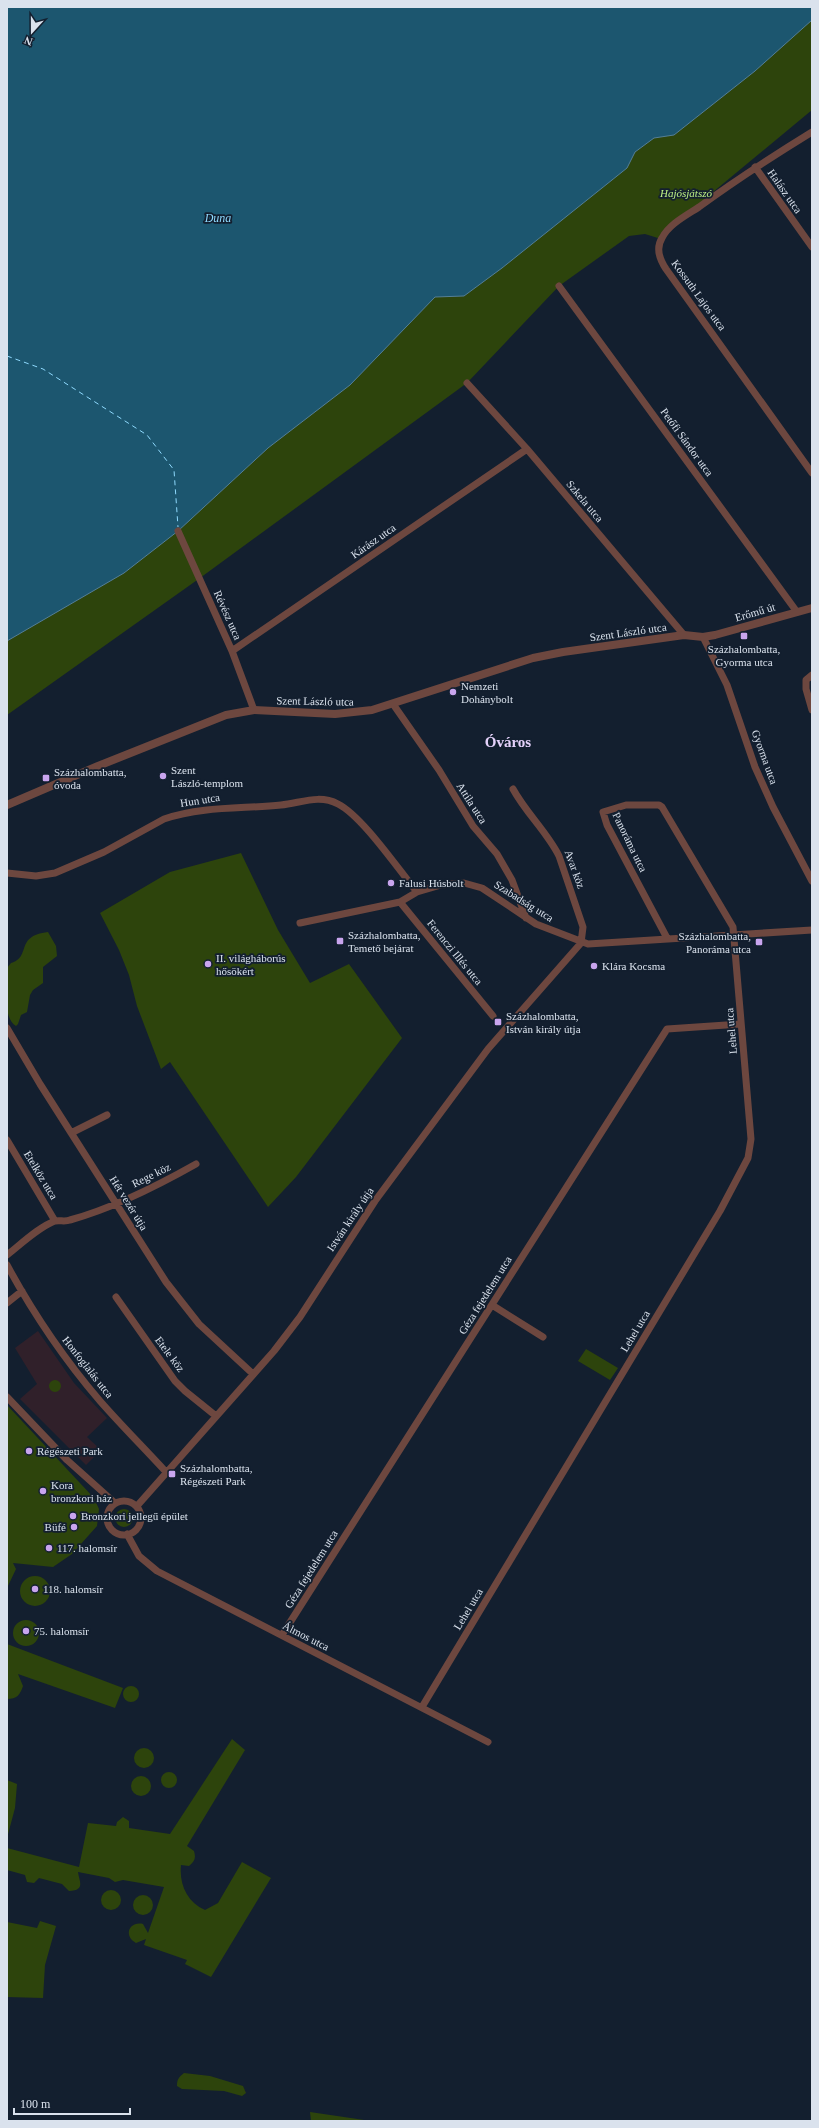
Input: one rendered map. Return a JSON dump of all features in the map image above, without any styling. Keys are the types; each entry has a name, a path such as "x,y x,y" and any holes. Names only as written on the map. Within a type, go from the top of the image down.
{"street":[{"name":"Kossuth Lajos utca","path":"812,132 755,167 666,232 661,239 658,251 666,269 812,473"},
{"name":"Halász utca","path":"755,167 812,247"},
{"name":"Petőfi Sándor utca","path":"559,286 797,612"},
{"name":"Szkela utca","path":"466,383 527,448 684,635"},
{"name":"Kárász utca","path":"232,651 527,448"},
{"name":"Révész utca","path":"178,531 232,651 254,710"},
{"name":"Erőmű út","path":"703,637 812,608"},
{"name":"Szent László utca","path":"7,805 98,766 226,715 254,710 347,713 372,710 533,658 562,652 684,635 703,637"},
{"name":"Gyorma utca","path":"703,637 727,685 755,767 773,807 812,881"},
{"path":"812,675 806,680 806,689 812,710"},
{"name":"Attila utca","path":"393,704 439,770 473,826 497,854 512,880 526,918"},
{"name":"Avar köz","path":"514,789 522,805 554,846 559,856 583,926 584,932 581,943"},
{"name":"Hun utca","path":"7,873 36,876 55,873 85,861 164,819 178,815 220,808 282,805 319,799 338,804 358,819 417,892"},
{"name":"Panoráma utca","path":"667,938 607,825 603,812 626,805 658,805 662,807 731,923 734,935"},
{"name":"Szabadság utca","path":"300,923 400,902 417,892 454,883 472,885 491,893 536,924 581,943 598,945 667,938 812,930"},
{"name":"Ferenczi Illés utca","path":"400,902 493,1016"},
{"name":"Lehel utca","path":"422,1707 745,1166 751,1150 751,1139 734,935"},
{"name":"István király útja","path":"137,1506 254,1374 300,1317 368,1212 488,1049 581,943"},
{"name":"Géza fejedelem utca","path":"282,1635 667,1029 741,1024"},
{"name":"Hét vezér útja","path":"8,1030 115,1204 166,1282 214,1340 254,1374"},
{"path":"71,1133 107,1115"},
{"name":"Etelköz utca","path":"7,1140 55,1221"},
{"name":"Rege köz","path":"55,1221 69,1221 115,1204 162,1183 196,1164"},
{"path":"7,1255 39,1230 55,1221"},
{"name":"Honfoglalás utca","path":"7,1265 22,1291 79,1376 100,1401 166,1472"},
{"path":"7,1303 22,1291"},
{"name":"Etele köz","path":"116,1297 175,1381 184,1391 216,1416"},
{"path":"492,1305 544,1337"},
{"path":"7,1397 67,1460 115,1503"},
{"path":"124,1500 137,1506 141,1516 140,1522 135,1530 127,1534 117,1533 109,1526 107,1516 108,1511 115,1503 124,1500"},
{"name":"Álmos utca","path":"127,1534 139,1556 157,1571 488,1742"}],"shaded area":[{"path":"38,1331 74,1383 107,1418 87,1437 101,1450 86,1465 20,1399 37,1384 15,1348"}],"green space":[{"name":"Hajósjátszó","path":"812,20 812,110 713,192 661,239 645,234 629,236 559,286 467,383 200,578 7,715 7,641 124,573 178,531 268,448 350,385 435,297 464,296 502,268 627,168 635,152 654,138 674,135 755,71"},
{"path":"241,853 278,930 310,983 349,964 402,1038 296,1177 268,1207 170,1062 161,1069 137,1006 129,975 119,950 100,913 170,872"},
{"path":"48,932 56,946 57,956 43,967 43,983 33,990 30,995 27,1012 21,1015 16,1026 9,1016 7,1008 7,968 21,956 27,942 31,938 38,934"},
{"path":"586,1349 618,1368 610,1380 578,1361"},
{"path":"53,1380 57,1380 61,1386 57,1392 53,1392 49,1388 49,1384"},
{"name":"Régészeti Park","path":"7,1405 94,1498 99,1509 97,1526 72,1554 53,1567 13,1563 16,1569 7,1588"},
{"path":"120,1509 128,1509 133,1514 131,1525 128,1527 120,1527 115,1522 115,1514"},
{"name":"118. halomsír","path":"35,1576 46,1580 50,1591 46,1602 35,1606 24,1602 20,1591 24,1580"},
{"name":"75. halomsír","path":"26,1620 35,1624 39,1633 35,1642 26,1646 17,1642 13,1633 17,1624"},
{"path":"7,1644 123,1688 115,1708 18,1674 23,1686 22,1689 16,1697 7,1699"},
{"path":"131,1686 138,1691 139,1694 134,1701 131,1702 124,1697 123,1694 128,1687"},
{"path":"232,1739 245,1750 187,1846 194,1851 195,1858 189,1866 181,1865 181,1879 189,1897 199,1907 205,1910 218,1903 242,1862 271,1878 211,1977 185,1964 187,1960 144,1945 146,1939 136,1943 130,1937 129,1930 134,1925 138,1924 143,1924 148,1933 164,1887 123,1880 115,1882 109,1878 78,1872 80,1887 69,1891 62,1884 39,1878 34,1883 27,1882 25,1875 7,1870 7,1848 79,1867 88,1823 116,1826 117,1822 123,1817 129,1821 129,1828 170,1834"},
{"path":"144,1748 151,1751 154,1758 151,1765 144,1768 137,1765 134,1758 137,1751"},
{"path":"166,1772 172,1772 177,1777 175,1786 172,1788 166,1788 161,1783 161,1777"},
{"path":"141,1776 148,1779 151,1786 148,1793 141,1796 134,1793 131,1786 134,1779"},
{"path":"7,1780 17,1784 15,1808 7,1838"},
{"path":"111,1890 118,1893 121,1900 118,1907 111,1910 104,1907 101,1900 104,1893"},
{"path":"143,1895 150,1898 153,1905 150,1912 143,1915 136,1912 133,1905 136,1898"},
{"path":"40,1921 56,1926 45,1965 43,1998 7,1997 7,1922 37,1928"},
{"path":"184,2073 210,2076 243,2086 246,2093 242,2096 224,2091 182,2089 177,2086 177,2084 179,2078"},
{"path":"310,2112 371,2121 311,2121"}],"water":[{"name":"Duna","path":"7,7 812,7 812,20 755,71 674,135 654,138 635,152 627,168 502,268 464,296 435,297 350,385 268,448 178,531 124,573 7,641"}],"ferry route":[{"path":"7,356 43,369 147,435 174,470 178,527"}],"place":[{"name":"Százhalombatta, Gyorma utca","path":"744,636"},
{"name":"Nemzeti Dohánybolt","path":"453,692"},
{"name":"Szent László-templom","path":"163,776"},
{"name":"Százhalombatta, óvoda","path":"46,778"},
{"name":"Falusi Húsbolt","path":"391,883"},
{"name":"Százhalombatta, Temető bejárat","path":"340,941"},
{"name":"Százhalombatta, Panoráma utca","path":"759,942"},
{"name":"II. világháborús hősökért","path":"208,964"},
{"name":"Klára Kocsma","path":"594,966"},
{"name":"Százhalombatta, István király útja","path":"498,1022"},
{"name":"Régészeti Park","path":"29,1451"},
{"name":"Százhalombatta, Régészeti Park","path":"172,1474"},
{"name":"Kora bronzkori ház","path":"43,1491"},
{"name":"Bronzkori jellegű épület","path":"73,1516"},
{"name":"Büfé","path":"74,1527"},
{"name":"117. halomsír","path":"49,1548"},
{"name":"118. halomsír","path":"35,1589"},
{"name":"75. halomsír","path":"26,1631"}],"district":[{"name":"Óváros","path":"508,742"}]}
